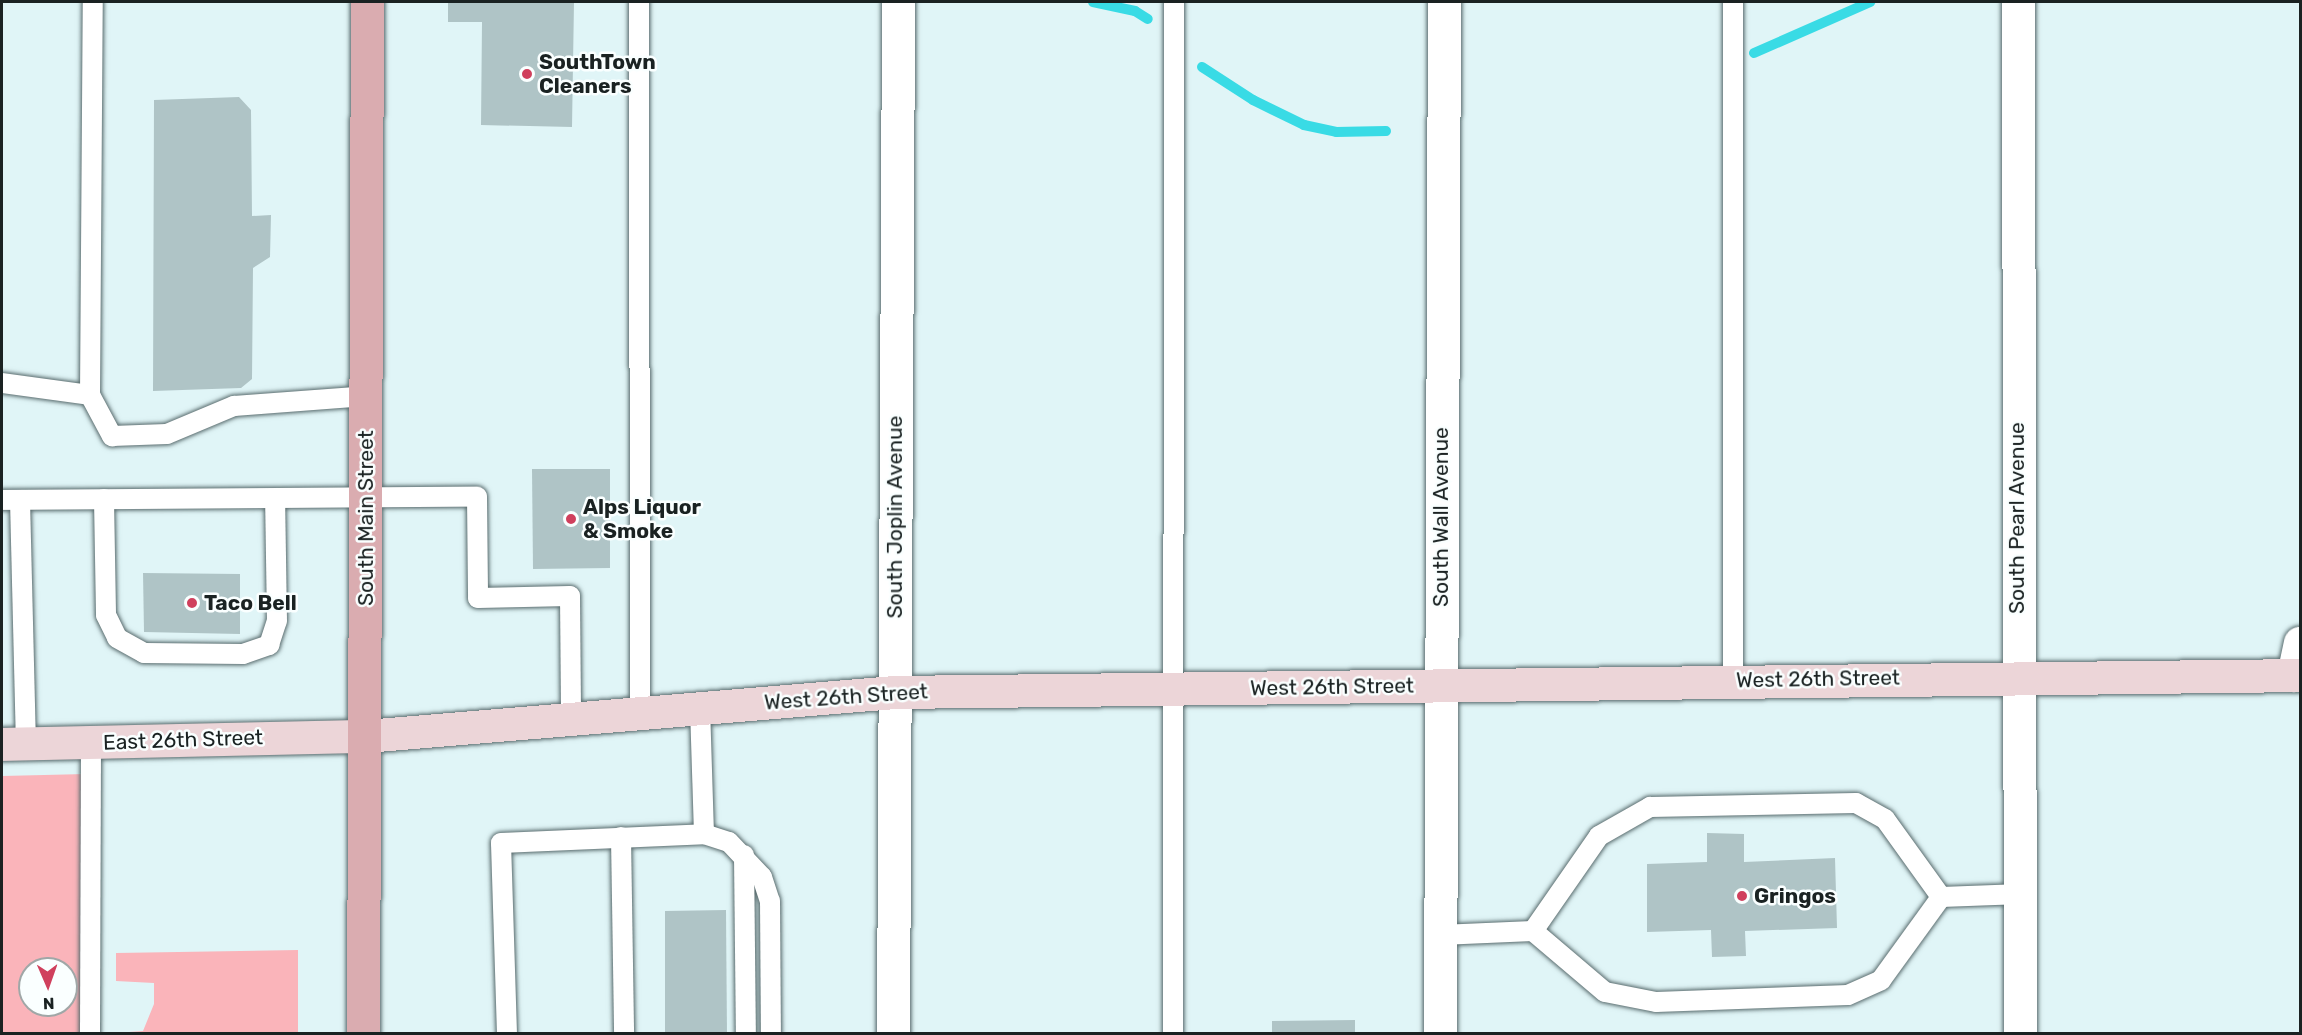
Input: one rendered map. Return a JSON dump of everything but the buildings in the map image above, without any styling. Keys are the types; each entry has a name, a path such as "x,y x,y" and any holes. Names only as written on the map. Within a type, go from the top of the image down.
{"main road":[{"name":"South Main Street","path":"363,1034 367,2"},
{"name":"West 26th Street","path":"365,736 894,692 1441,686 2017,675 2297,675"},
{"name":"East 26th Street","path":"14,744 365,736"}],"street":[{"name":"South Joplin Avenue","path":"893,1034 898,2"},
{"name":"South Wall Avenue","path":"1440,1034 1444,2"},
{"name":"South Pearl Avenue","path":"2018,2 2017,675 2022,894 2020,1034"},
{"path":"2297,675 2301,643"}],"lane":[{"path":"93,2 90,395 112,436 167,434 234,406 366,396"},
{"path":"639,2 640,712"},
{"path":"1173,1034 1174,2"},
{"path":"1733,2 1733,680"},
{"path":"2,382 90,395"},
{"path":"14,744 10,500 477,497 477,598 570,596 571,719"},
{"path":"104,499 106,615 117,638 144,653 243,654 269,645 277,621 276,499"},
{"path":"700,707 704,834"},
{"path":"90,1034 91,743"},
{"path":"1533,931 1599,836 1650,807 1856,803 1885,819 1941,897"},
{"path":"507,1034 501,843 704,834 729,842 762,876 770,901 771,1034"},
{"path":"621,837 624,1034"},
{"path":"744,855 746,1034"},
{"path":"1941,897 2022,894"},
{"path":"1440,935 1533,931 1605,992 1656,1002 1848,995 1881,980 1941,897"}],"shaded area":[{"path":"86,774 86,1033 2,1033 2,776"},
{"path":"298,950 298,1033 115,1033 143,1031 154,1004 154,983 116,981 116,953"}],"waterway":[{"path":"1093,2 1135,11 1148,19"},
{"path":"1754,53 1870,2"},
{"path":"1202,67 1253,100 1304,125 1336,132 1386,131"}],"place":[{"name":"SouthTown Cleaners","path":"527,74"},
{"name":"Alps Liquor & Smoke","path":"571,519"},
{"name":"Taco Bell","path":"192,603"},
{"name":"Gringos","path":"1742,896"}]}
